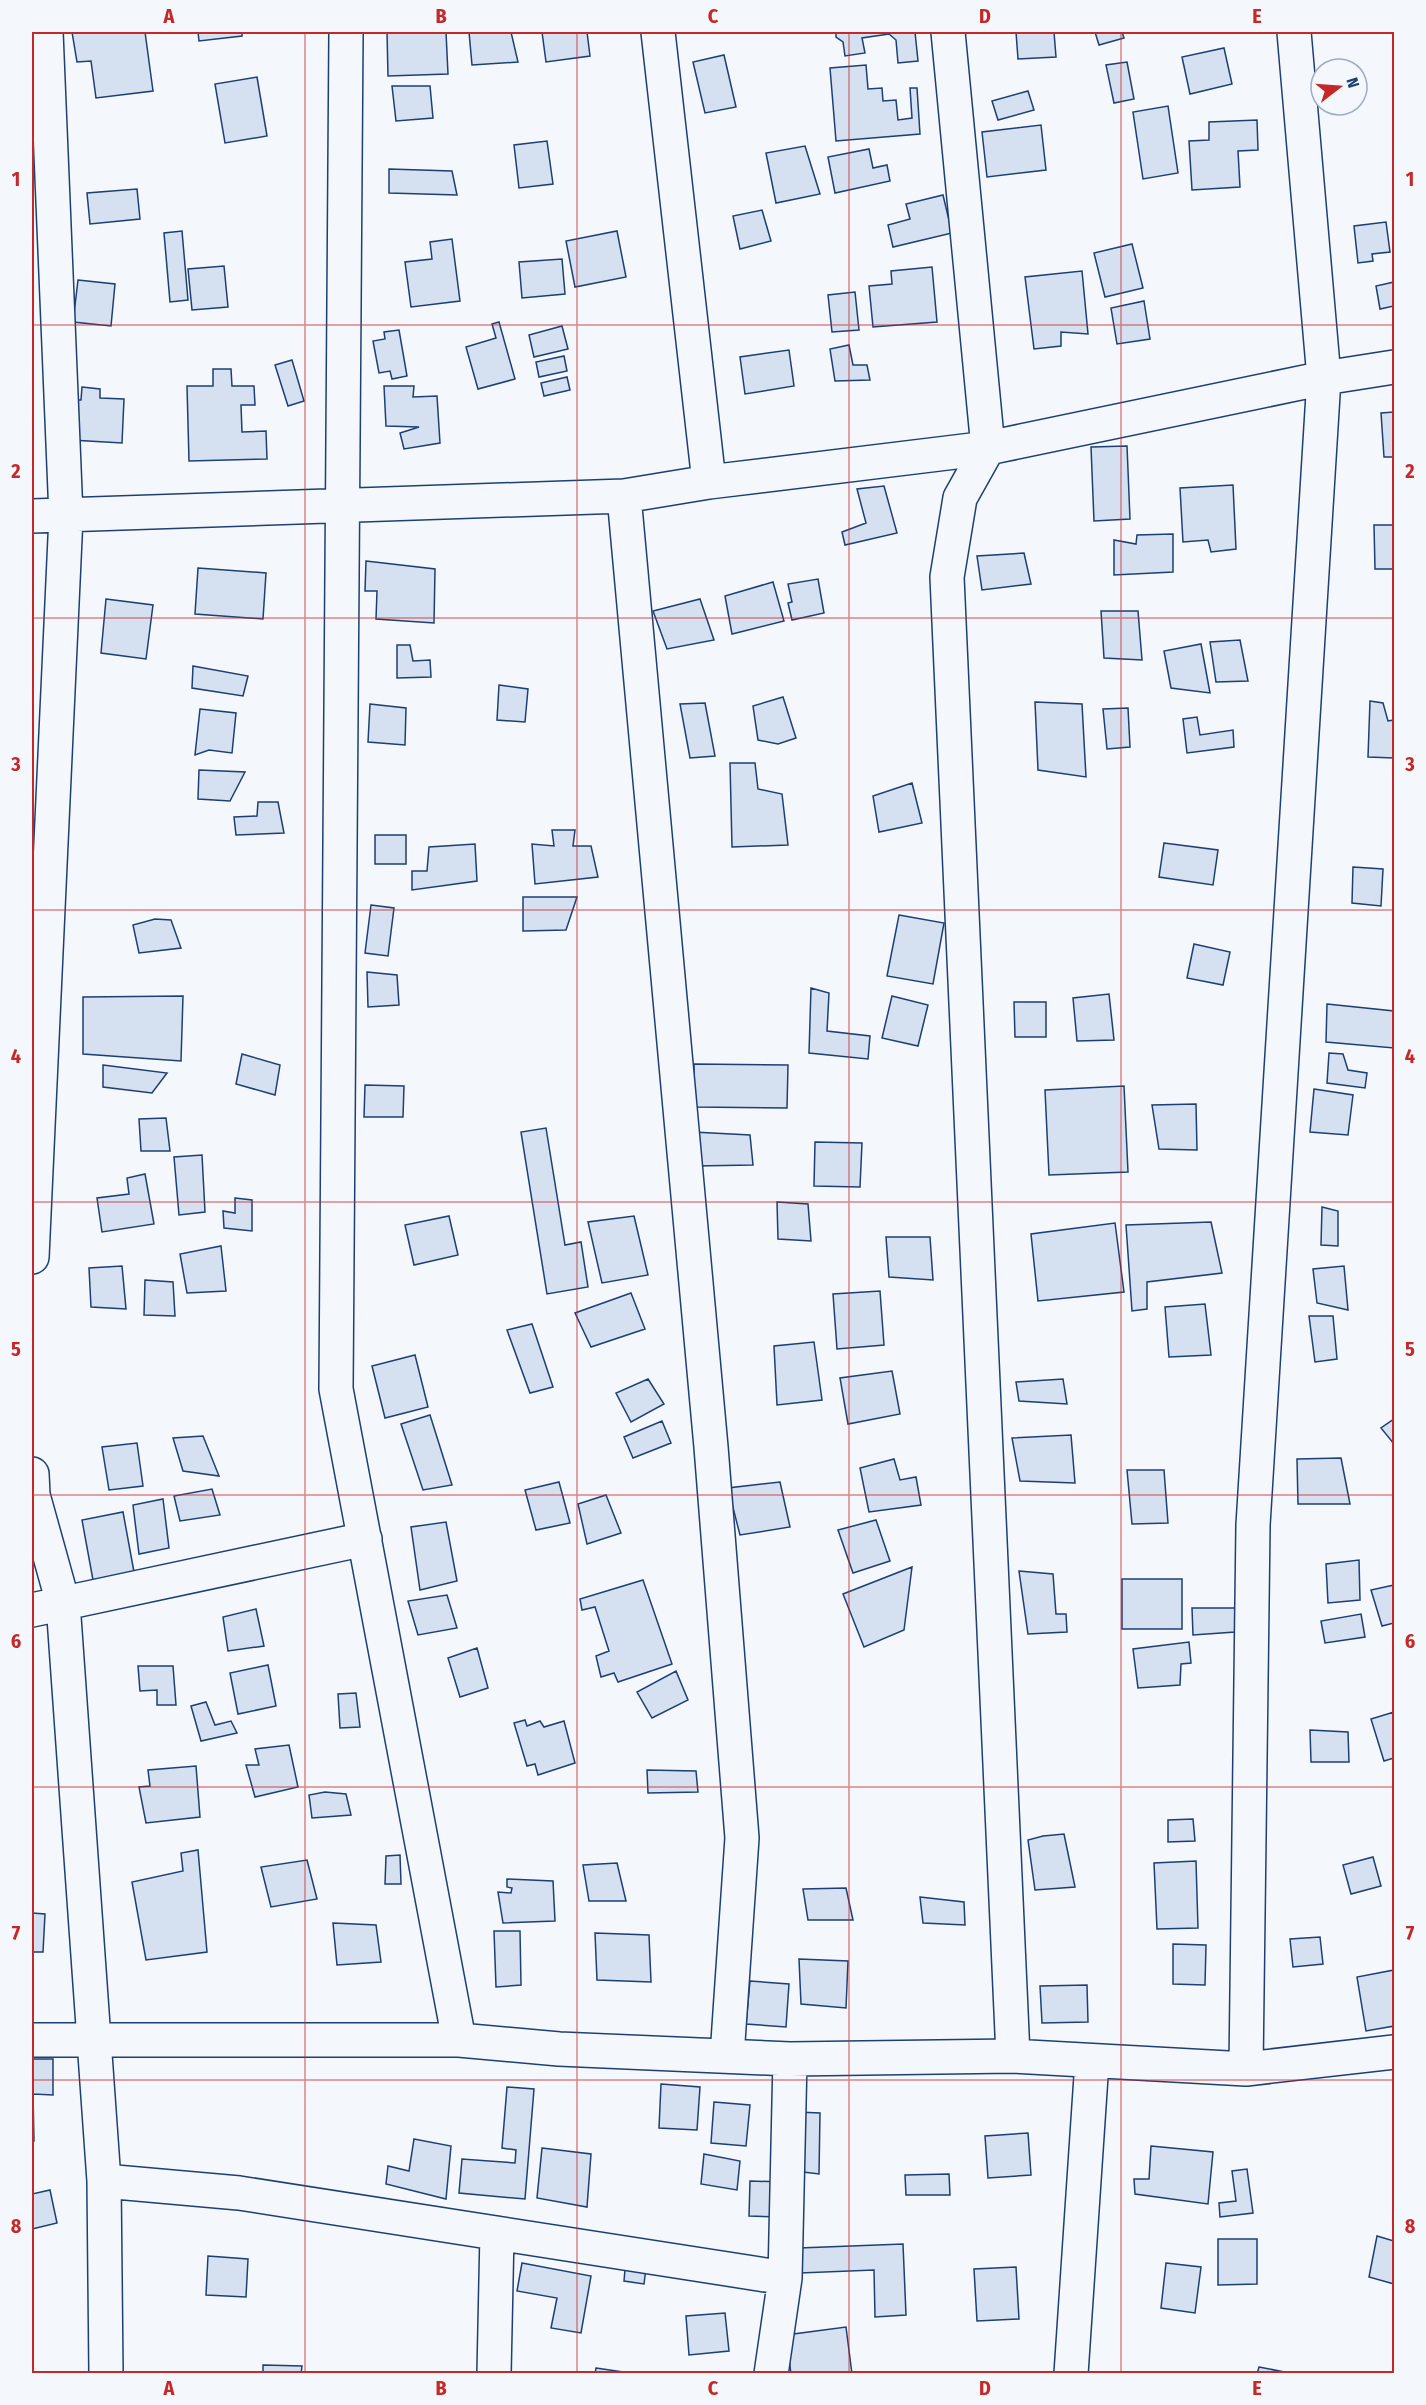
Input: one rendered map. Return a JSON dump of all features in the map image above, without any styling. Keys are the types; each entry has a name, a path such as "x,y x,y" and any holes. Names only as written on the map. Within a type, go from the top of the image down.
{"street":[{"path":"32,1257 66,516 46,32"},
{"path":"346,32 336,1389 459,2040"},
{"path":"658,32 709,482"},
{"path":"948,32 988,447 960,498 947,577 1013,2056"},
{"path":"1246,2069 1253,1525 1324,378 1294,32"},
{"path":"32,516 624,496 709,482 988,447 1324,378 1395,367"},
{"path":"624,496 711,1447 742,1838 727,2056"},
{"path":"32,1474 33,1495 63,1603 104,2181 106,2373"},
{"path":"32,1610 365,1539"},
{"path":"32,2040 459,2040 559,2049 790,2059 1013,2056 1246,2069 1395,2052"},
{"path":"771,2373 785,2278 790,2059"},
{"path":"1071,2373 1092,2061"},
{"path":"104,2181 239,2193 785,2278"},
{"path":"494,2373 497,2233"}],"building":[{"path":"72,32 145,32 153,91 96,98 91,61 77,62"},
{"path":"198,32 242,32 242,36 199,41"},
{"path":"387,32 446,32 448,74 388,76"},
{"path":"469,32 511,32 518,62 472,65"},
{"path":"542,32 587,32 590,56 546,62"},
{"path":"836,32 915,32 918,61 898,63 896,40 889,34 862,38 865,53 845,56 843,42 836,37"},
{"path":"1016,32 1054,32 1056,57 1018,59"},
{"path":"1095,32 1122,32 1124,38 1099,45"},
{"path":"1224,48 1232,84 1190,94 1182,57"},
{"path":"724,55 736,107 705,113 693,62"},
{"path":"1127,62 1134,99 1114,103 1106,65"},
{"path":"866,65 868,89 882,88 883,101 896,100 898,120 912,118 910,88 917,88 920,134 836,141 830,68"},
{"path":"257,77 267,136 225,143 215,84"},
{"path":"392,86 430,86 433,118 396,121"},
{"path":"1028,91 1034,110 998,120 992,101"},
{"path":"1168,106 1178,173 1143,179 1133,112"},
{"path":"1257,120 1258,150 1238,151 1240,187 1192,190 1189,141 1209,140 1209,122"},
{"path":"1041,125 1046,170 987,177 982,132"},
{"path":"547,141 553,184 519,188 514,145"},
{"path":"805,146 820,194 776,203 766,153"},
{"path":"869,149 873,168 887,165 890,181 835,193 828,157"},
{"path":"389,169 452,171 457,195 389,193"},
{"path":"137,189 140,219 90,224 87,193"},
{"path":"943,195 952,233 893,247 888,225 910,219 906,204"},
{"path":"762,210 771,241 740,249 733,216"},
{"path":"1386,222 1390,252 1372,254 1373,261 1358,263 1354,226"},
{"path":"182,231 188,300 170,302 164,233"},
{"path":"617,231 626,277 575,287 566,241"},
{"path":"452,239 460,301 411,307 405,262 432,259 430,242"},
{"path":"1132,244 1143,288 1105,297 1094,253"},
{"path":"562,259 565,294 522,298 519,262"},
{"path":"224,266 228,307 192,310 188,269"},
{"path":"932,267 937,322 873,327 869,286 892,284 891,271"},
{"path":"1082,271 1088,334 1061,332 1061,346 1034,349 1025,277"},
{"path":"78,280 115,284 111,326 73,322"},
{"path":"1394,282 1394,306 1380,309 1376,286"},
{"path":"855,292 859,330 832,332 828,295"},
{"path":"1144,301 1150,339 1117,344 1111,308"},
{"path":"499,322 515,379 478,389 466,347 496,338 492,324"},
{"path":"562,326 568,349 534,357 529,335"},
{"path":"399,330 407,376 392,379 390,371 379,373 373,341 385,339 384,332"},
{"path":"849,345 853,365 867,365 870,380 835,381 830,349"},
{"path":"789,350 794,386 745,394 740,357"},
{"path":"564,356 567,371 539,377 536,362"},
{"path":"292,360 304,401 288,406 275,365"},
{"path":"213,369 231,369 232,386 254,386 255,405 241,405 242,432 266,431 267,459 189,461 187,386 213,386"},
{"path":"567,377 570,390 544,396 541,383"},
{"path":"384,386 414,386 413,397 437,396 440,443 404,449 400,433 419,427 386,426"},
{"path":"82,387 100,389 100,398 124,399 122,443 71,440 73,400 81,400"},
{"path":"1394,412 1394,457 1384,457 1381,413"},
{"path":"1127,446 1130,519 1094,521 1091,447"},
{"path":"1233,485 1236,549 1211,552 1208,540 1183,542 1180,488"},
{"path":"884,486 897,533 845,545 842,532 866,523 857,489"},
{"path":"1374,525 1394,525 1394,569 1375,569"},
{"path":"1173,534 1173,572 1114,575 1114,540 1136,544 1137,535"},
{"path":"1024,553 1031,584 982,590 977,556"},
{"path":"366,561 435,569 434,623 376,619 377,591 365,591"},
{"path":"198,568 266,573 263,619 195,614"},
{"path":"818,579 824,613 792,620 788,603 792,602 788,584"},
{"path":"773,582 784,621 732,634 725,596"},
{"path":"106,599 153,605 146,659 101,653"},
{"path":"700,599 714,640 667,649 653,611"},
{"path":"1101,611 1138,611 1142,660 1104,658"},
{"path":"1240,640 1248,681 1216,682 1210,642"},
{"path":"1201,644 1210,693 1171,688 1164,651"},
{"path":"397,645 410,645 413,661 430,660 431,677 397,678"},
{"path":"193,666 248,676 243,696 192,688"},
{"path":"499,685 528,689 525,722 497,720"},
{"path":"783,697 796,738 778,744 758,740 753,706"},
{"path":"1370,701 1383,703 1388,721 1394,720 1394,758 1368,757"},
{"path":"1035,702 1082,704 1086,777 1038,770"},
{"path":"705,703 715,756 690,758 680,704"},
{"path":"370,704 406,708 405,745 368,742"},
{"path":"1128,708 1130,747 1107,749 1103,709"},
{"path":"200,709 236,713 232,753 209,750 195,755"},
{"path":"1197,717 1200,735 1233,730 1234,747 1187,753 1183,719"},
{"path":"730,763 755,763 758,789 782,794 788,845 732,847"},
{"path":"199,770 245,772 230,801 198,799"},
{"path":"912,783 922,823 879,832 873,796"},
{"path":"258,802 278,802 284,833 236,835 234,817 257,816"},
{"path":"552,830 575,830 573,846 591,846 598,877 535,884 532,844 554,846"},
{"path":"375,835 406,835 406,864 375,864"},
{"path":"1164,843 1218,850 1213,885 1159,877"},
{"path":"475,844 477,881 412,890 412,871 427,871 429,847"},
{"path":"1353,867 1383,869 1381,906 1352,903"},
{"path":"523,897 577,897 566,930 523,931"},
{"path":"371,905 394,908 388,956 365,953"},
{"path":"899,915 944,923 933,984 887,976"},
{"path":"155,919 171,920 181,948 139,953 133,925"},
{"path":"1194,944 1230,952 1223,985 1187,978"},
{"path":"367,972 397,975 399,1005 368,1007"},
{"path":"811,988 829,993 827,1031 870,1036 868,1059 809,1053"},
{"path":"1109,994 1114,1040 1077,1041 1073,998"},
{"path":"183,996 181,1061 83,1054 83,997"},
{"path":"892,996 928,1005 918,1046 882,1038"},
{"path":"1014,1002 1046,1002 1046,1037 1015,1037"},
{"path":"1327,1004 1394,1011 1394,1048 1326,1042"},
{"path":"1329,1053 1343,1054 1348,1070 1367,1073 1365,1088 1327,1083"},
{"path":"242,1054 280,1065 275,1095 236,1084"},
{"path":"694,1064 788,1065 787,1108 694,1107"},
{"path":"103,1065 167,1073 152,1093 103,1087"},
{"path":"365,1085 404,1086 403,1117 364,1117"},
{"path":"1124,1086 1128,1172 1049,1175 1045,1090"},
{"path":"1314,1089 1353,1095 1348,1135 1310,1132"},
{"path":"1196,1104 1197,1150 1159,1149 1152,1105"},
{"path":"166,1118 170,1151 141,1151 139,1119"},
{"path":"546,1128 565,1245 581,1242 588,1287 547,1294 521,1132"},
{"path":"693,1132 750,1135 753,1165 694,1166"},
{"path":"815,1142 862,1143 860,1187 814,1186"},
{"path":"202,1155 205,1212 179,1215 174,1157"},
{"path":"145,1174 154,1224 102,1232 97,1198 129,1194 127,1178"},
{"path":"235,1198 252,1200 252,1231 224,1228 223,1211 235,1213"},
{"path":"777,1202 808,1204 811,1241 778,1239"},
{"path":"1322,1207 1338,1211 1338,1246 1321,1245"},
{"path":"449,1216 458,1255 414,1265 405,1225"},
{"path":"634,1216 648,1275 602,1283 588,1222"},
{"path":"1211,1222 1222,1273 1147,1282 1147,1309 1132,1311 1126,1225"},
{"path":"1115,1223 1124,1292 1038,1301 1031,1234"},
{"path":"886,1237 930,1237 933,1280 889,1277"},
{"path":"221,1246 226,1291 187,1293 180,1254"},
{"path":"122,1266 126,1309 91,1307 89,1268"},
{"path":"1344,1266 1348,1310 1317,1303 1313,1269"},
{"path":"145,1280 173,1282 175,1316 144,1315"},
{"path":"880,1291 884,1345 837,1349 833,1294"},
{"path":"631,1293 645,1329 591,1347 575,1313"},
{"path":"1205,1304 1211,1355 1169,1357 1165,1307"},
{"path":"1309,1316 1333,1316 1337,1359 1315,1362"},
{"path":"532,1324 553,1387 530,1393 507,1330"},
{"path":"814,1342 822,1400 777,1405 774,1346"},
{"path":"415,1355 428,1407 385,1418 372,1366"},
{"path":"892,1371 900,1414 848,1424 840,1378"},
{"path":"648,1379 664,1404 631,1422 616,1393"},
{"path":"1063,1379 1067,1404 1019,1401 1016,1382"},
{"path":"430,1415 452,1485 423,1490 401,1424"},
{"path":"1394,1419 1394,1444 1381,1428"},
{"path":"662,1421 671,1443 633,1458 624,1437"},
{"path":"1071,1435 1075,1483 1020,1481 1012,1438"},
{"path":"203,1436 219,1476 183,1471 173,1438"},
{"path":"137,1443 143,1486 109,1490 102,1447"},
{"path":"1341,1458 1350,1504 1298,1504 1297,1459"},
{"path":"894,1459 900,1480 916,1477 921,1505 869,1512 860,1468"},
{"path":"1127,1470 1164,1470 1168,1523 1132,1524"},
{"path":"559,1482 570,1523 536,1530 525,1490"},
{"path":"780,1482 790,1527 740,1535 728,1488"},
{"path":"212,1489 220,1515 180,1521 174,1496"},
{"path":"606,1495 621,1533 587,1544 578,1504"},
{"path":"163,1499 169,1548 139,1554 133,1505"},
{"path":"123,1512 134,1572 93,1580 82,1520"},
{"path":"876,1520 890,1561 853,1573 838,1530"},
{"path":"446,1522 457,1581 420,1590 411,1527"},
{"path":"1359,1560 1360,1600 1328,1603 1326,1564"},
{"path":"912,1567 904,1630 864,1647 843,1594"},
{"path":"1019,1571 1053,1574 1056,1614 1066,1614 1067,1632 1028,1634"},
{"path":"1122,1579 1182,1579 1182,1629 1122,1629"},
{"path":"643,1580 672,1664 618,1682 614,1673 601,1677 596,1656 609,1651 595,1607 582,1610 580,1599"},
{"path":"1394,1585 1394,1623 1382,1626 1371,1590"},
{"path":"447,1595 457,1628 418,1635 408,1601"},
{"path":"1192,1608 1235,1608 1235,1632 1193,1635"},
{"path":"256,1609 264,1646 228,1651 223,1617"},
{"path":"1361,1614 1365,1637 1325,1643 1321,1621"},
{"path":"1189,1642 1191,1663 1181,1664 1180,1685 1138,1688 1133,1649"},
{"path":"477,1648 488,1688 460,1697 448,1658"},
{"path":"268,1665 276,1706 238,1714 230,1673"},
{"path":"138,1666 173,1666 176,1705 157,1705 157,1690 140,1691"},
{"path":"676,1671 688,1700 652,1718 637,1692"},
{"path":"356,1693 360,1727 340,1728 338,1694"},
{"path":"206,1702 215,1725 231,1721 237,1733 201,1741 191,1706"},
{"path":"1394,1712 1394,1758 1384,1761 1371,1719"},
{"path":"525,1720 527,1726 540,1721 544,1727 564,1721 575,1763 538,1775 535,1764 527,1766 514,1723"},
{"path":"1310,1730 1348,1732 1349,1762 1311,1762"},
{"path":"289,1745 298,1787 255,1797 246,1765 259,1765 255,1749"},
{"path":"196,1766 200,1817 146,1823 139,1787 150,1786 148,1770"},
{"path":"647,1770 696,1771 698,1792 648,1793"},
{"path":"325,1792 346,1794 351,1815 312,1818 309,1795"},
{"path":"1193,1819 1195,1841 1168,1842 1168,1820"},
{"path":"1064,1834 1075,1887 1035,1890 1028,1840"},
{"path":"198,1850 207,1952 146,1960 132,1882 183,1871 181,1853"},
{"path":"400,1855 401,1884 385,1884 386,1856"},
{"path":"1373,1857 1381,1886 1351,1894 1343,1865"},
{"path":"307,1860 317,1899 271,1907 261,1867"},
{"path":"1196,1861 1198,1928 1157,1929 1154,1863"},
{"path":"617,1863 626,1901 589,1901 583,1865"},
{"path":"507,1879 553,1881 555,1921 503,1923 498,1892 511,1893 512,1888 507,1887"},
{"path":"846,1888 853,1920 808,1920 803,1889"},
{"path":"920,1897 964,1902 965,1925 923,1923"},
{"path":"32,1913 45,1914 43,1952 32,1952"},
{"path":"333,1923 376,1925 381,1962 337,1965"},
{"path":"494,1931 520,1931 521,1985 496,1987"},
{"path":"595,1933 649,1935 651,1982 597,1980"},
{"path":"1320,1937 1323,1964 1293,1967 1290,1939"},
{"path":"1173,1944 1206,1945 1205,1985 1173,1984"},
{"path":"799,1959 848,1961 846,2008 801,2004"},
{"path":"1394,1970 1394,2026 1366,2031 1357,1977"},
{"path":"750,1981 789,1984 786,2027 746,2024"},
{"path":"1087,1985 1088,2022 1042,2023 1040,1986"},
{"path":"32,2059 53,2059 53,2095 33,2094 34,2141 32,2141"},
{"path":"661,2084 700,2087 697,2130 659,2128"},
{"path":"507,2087 534,2089 525,2199 459,2193 462,2159 515,2163 516,2150 502,2148"},
{"path":"714,2102 750,2105 746,2146 711,2143"},
{"path":"797,2112 820,2113 819,2174 795,2171"},
{"path":"1028,2133 1031,2175 988,2178 985,2136"},
{"path":"414,2139 451,2146 446,2199 386,2184 388,2166 409,2171"},
{"path":"1151,2146 1213,2152 1208,2204 1135,2194 1134,2179 1149,2179"},
{"path":"542,2148 591,2154 587,2207 537,2198"},
{"path":"704,2154 740,2161 737,2190 701,2184"},
{"path":"1247,2169 1253,2213 1220,2217 1219,2203 1236,2201 1232,2171"},
{"path":"949,2174 950,2195 906,2195 905,2175"},
{"path":"750,2181 783,2182 782,2217 749,2216"},
{"path":"50,2190 57,2223 32,2229 32,2194"},
{"path":"1377,2236 1394,2241 1394,2284 1369,2277"},
{"path":"1218,2239 1257,2239 1257,2284 1218,2285"},
{"path":"903,2244 906,2315 875,2317 874,2270 800,2273 799,2248"},
{"path":"208,2256 248,2259 246,2297 206,2295"},
{"path":"626,2258 647,2260 644,2284 624,2281"},
{"path":"522,2263 591,2276 581,2333 551,2328 557,2298 517,2291"},
{"path":"1166,2263 1201,2267 1195,2313 1161,2308"},
{"path":"1016,2267 1019,2319 977,2321 974,2269"},
{"path":"725,2313 729,2351 689,2355 686,2316"},
{"path":"846,2327 852,2374 791,2374 786,2335"},
{"path":"263,2365 302,2366 301,2374 263,2374"},
{"path":"1259,2367 1290,2373 1290,2374 1257,2374"},
{"path":"596,2368 637,2374 595,2374"}]}
